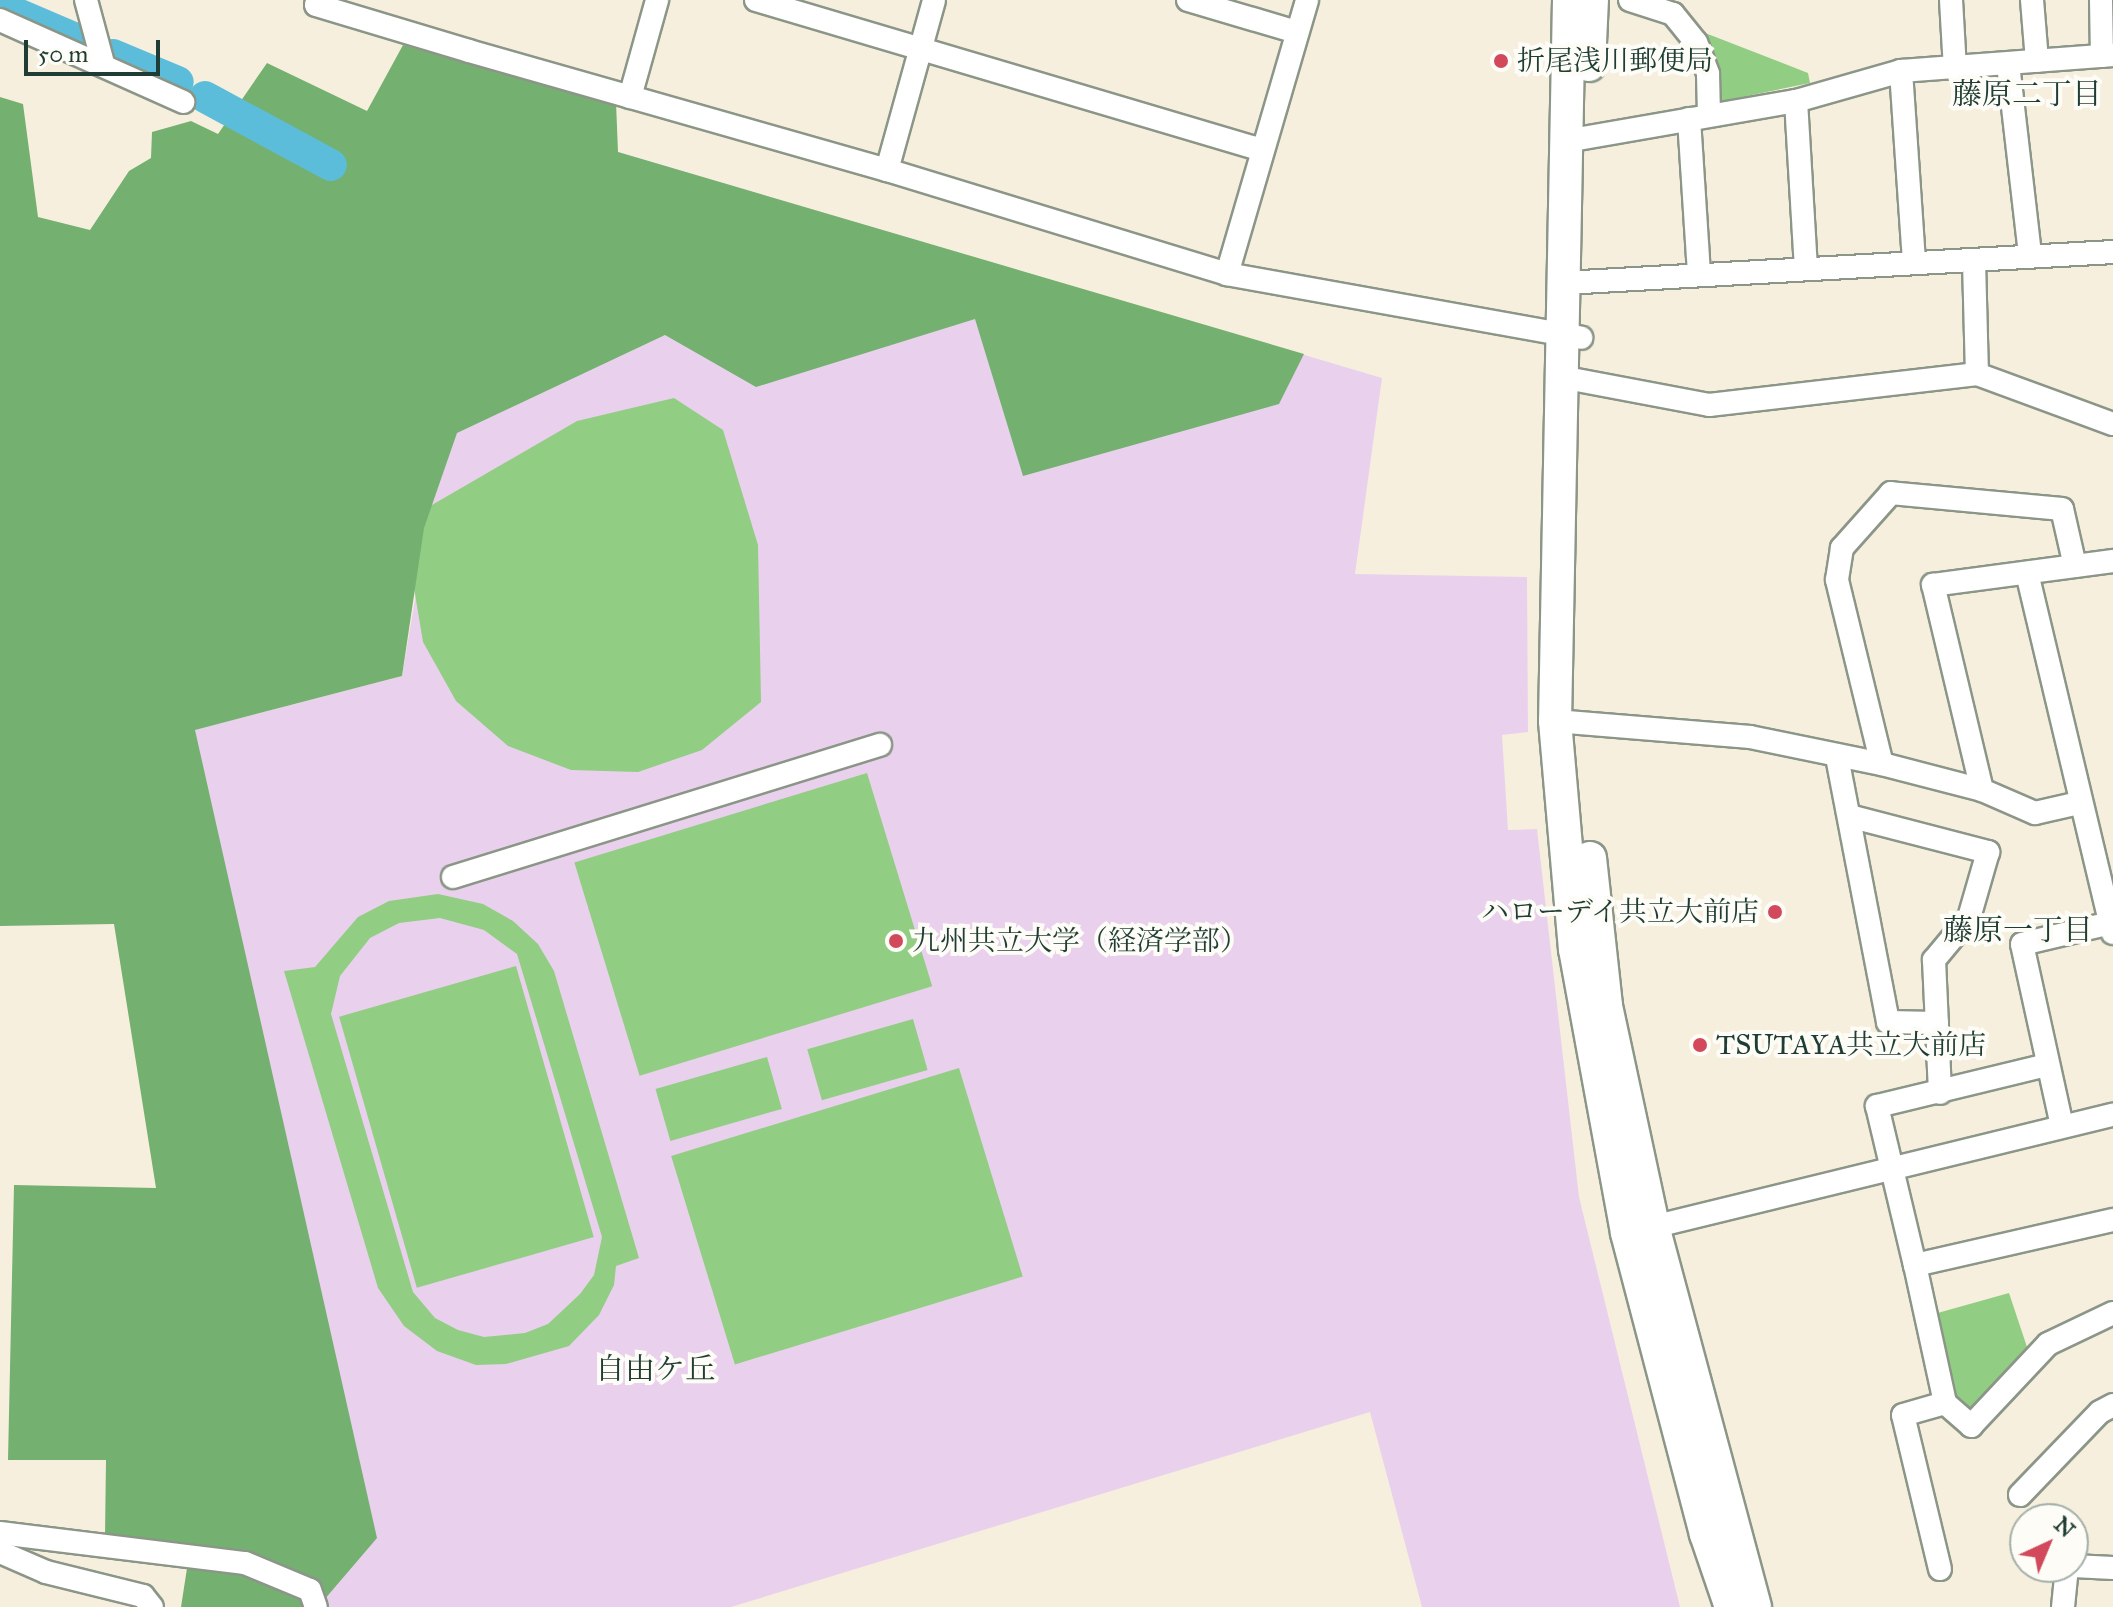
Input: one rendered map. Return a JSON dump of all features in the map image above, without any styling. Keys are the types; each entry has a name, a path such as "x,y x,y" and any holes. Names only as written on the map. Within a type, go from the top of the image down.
{"street":[{"path":"86,0 103,63"},
{"path":"318,0 316,5 887,170 1227,274 1570,336"},
{"path":"630,97 657,0"},
{"path":"756,0 1262,150"},
{"path":"887,170 934,0"},
{"path":"1188,0 1297,32"},
{"path":"1227,274 1307,0"},
{"path":"1569,0 1576,140 1574,284 1570,336 1566,721 1640,1230 1706,1534 1731,1607"},
{"path":"1576,140 1592,0"},
{"path":"1630,0 1673,14 1696,42 1708,74 1699,117 1699,275"},
{"path":"1951,0 1955,69"},
{"path":"2032,0 2037,61"},
{"path":"1576,140 1796,101 1901,71 2108,55 2101,0"},
{"path":"0,20 103,63 183,102"},
{"path":"2008,64 2030,255"},
{"path":"1901,71 1914,261"},
{"path":"1796,101 1806,269"},
{"path":"1574,284 1914,261 1974,261 2113,252"},
{"path":"1974,261 1977,374"},
{"path":"1571,377 1709,405 1977,374 2113,424"},
{"path":"1882,764 1837,580 1842,548 1891,493 2062,509 2075,566"},
{"path":"1982,790 1933,585 2113,561"},
{"path":"2027,573 2079,803 2112,928 2022,944 2062,1126"},
{"path":"1566,721 1750,737 1882,764 1982,790 2035,813 2079,803"},
{"path":"453,877 880,745"},
{"path":"1837,757 1888,1022 1937,1023"},
{"path":"1849,816 1988,852 1969,918 1934,960 1940,1093"},
{"path":"2047,1065 1877,1106 1945,1403 1971,1426 2048,1344 2113,1313"},
{"path":"1640,1230 2113,1115"},
{"path":"1915,1265 2113,1220"},
{"path":"1640,1230 1755,1607"},
{"path":"1940,1569 1903,1415 1945,1403"},
{"path":"2020,1495 2100,1412 2113,1405"},
{"path":"0,1533 245,1563 310,1590 316,1607"},
{"path":"0,1552 46,1572 143,1596 152,1607"},
{"path":"2089,1567 2113,1568"},
{"path":"2063,1607 2065,1583"}],"shaded area":[{"name":"九州共立大学（経済学部）","path":"618,152 1382,378 1355,574 1527,577 1528,732 1502,735 1508,830 1537,829 1579,1197 1680,1607 1422,1607 1370,1412 731,1607 318,1607 194,730 402,676 446,416"}],"green space":[{"path":"1700,31 1808,73 1810,83 1718,102 1714,55"},
{"path":"403,45 616,102 618,152 1304,354 1279,404 1023,476 975,319 756,387 665,335 457,433 424,528 402,676 195,730 377,1538 318,1607 181,1607 190,1549 105,1536 106,1460 8,1460 14,1185 156,1188 114,924 0,926 0,97 23,104 38,217 90,230 129,171 151,158 152,132 191,121 218,134 267,63 367,111"},
{"path":"674,398 723,430 758,545 761,702 702,750 638,772 571,770 508,746 456,701 423,642 412,576 425,509 577,421"},
{"path":"867,773 932,986 640,1076 574,862"},
{"path":"438,894 483,904 513,921 538,944 554,971 639,1258 616,1266 614,1285 599,1315 569,1346 506,1364 476,1365 437,1351 404,1326 378,1288 284,971 315,967 358,917 389,901","holes":["440,918 484,930 517,954 602,1237 594,1275 580,1294 548,1324 525,1333 484,1337 458,1330 435,1318 413,1292 331,1014 340,976 370,938 399,923"]},
{"path":"516,966 594,1237 417,1288 339,1017"},
{"path":"913,1019 928,1070 822,1100 807,1049"},
{"path":"767,1057 782,1109 670,1141 655,1089"},
{"path":"959,1068 1023,1276 735,1364 671,1156"},
{"path":"2009,1293 2029,1353 1969,1413 1953,1400 1934,1314"}],"waterway":[{"path":"8,10 83,42"},
{"path":"113,55 178,82"},
{"path":"205,97 331,165"}],"place":[{"name":"折尾浅川郵便局","path":"1501,61"},
{"name":"ハローデイ共立大前店","path":"1775,912"},
{"name":"九州共立大学（経済学部）","path":"896,941"},
{"name":"TSUTAYA共立大前店","path":"1700,1045"}],"district":[{"name":"藤原二丁目","path":"2027,94"},
{"name":"藤原一丁目","path":"2018,930"},
{"name":"自由ケ丘","path":"655,1369"}]}
